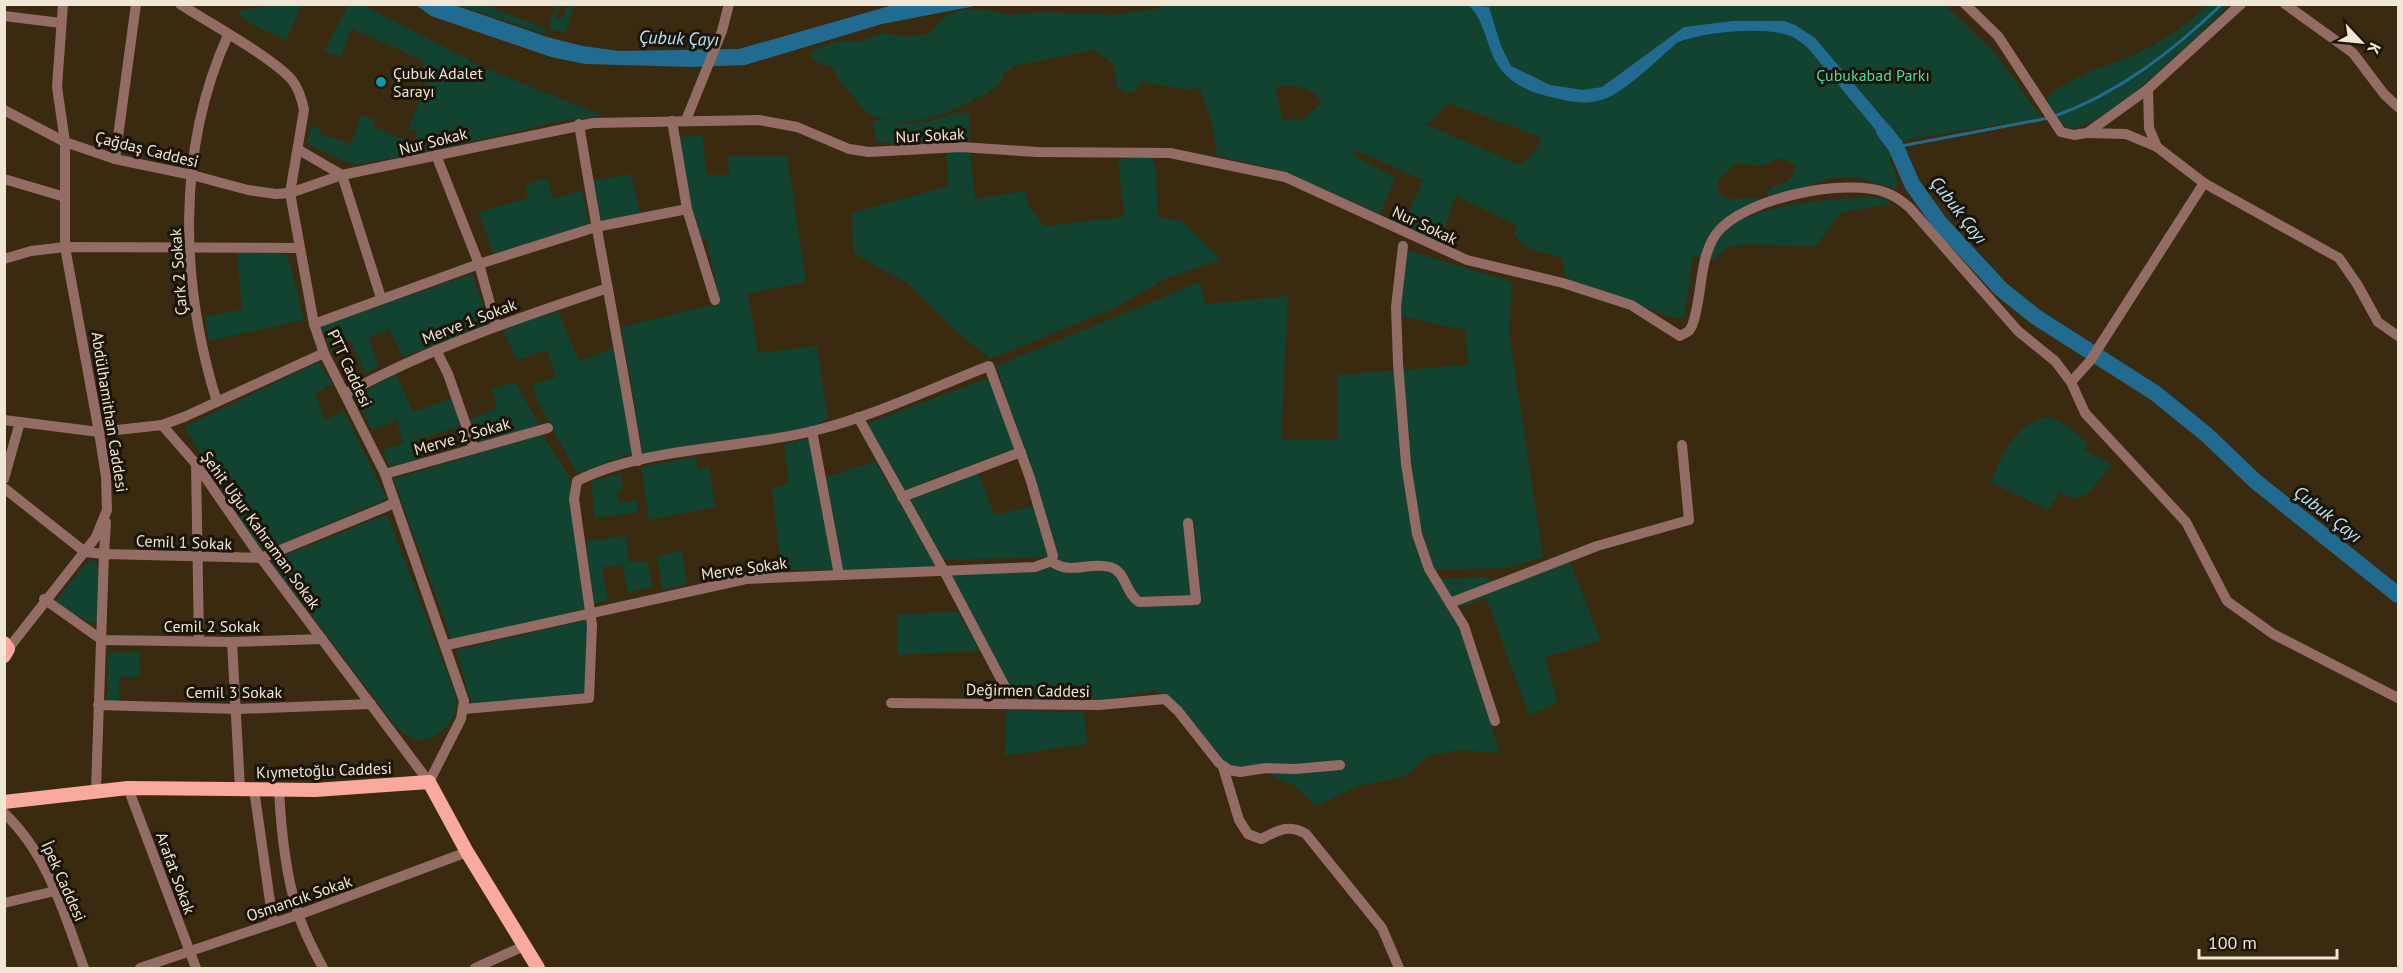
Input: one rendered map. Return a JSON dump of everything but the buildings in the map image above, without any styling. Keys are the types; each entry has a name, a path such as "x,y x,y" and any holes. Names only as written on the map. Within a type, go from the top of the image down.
{"main road":[{"name":"Kıymetoğlu Caddesi","path":"4,802 128,788 315,790 429,782"},
{"path":"429,782 467,852 538,969"}],"street":[{"name":"Abdülhamithan Caddesi","path":"6,649 96,537 107,510 106,477 99,432 65,247 64,142 57,87 63,4"},
{"path":"115,159 136,4"},
{"name":"PTT Caddesi","path":"180,4 283,72 297,89 304,110 290,193 298,248 314,324 324,353 385,474 447,645 463,695 464,709"},
{"path":"686,120 722,31 729,4"},
{"path":"1965,4 1998,36 2043,108 2061,132 2068,135 2126,134 2157,147 2204,183 2339,258 2358,284 2378,322 2398,336"},
{"path":"2087,133 2148,89 2241,4"},
{"path":"2285,4 2353,53 2384,94 2398,107"},
{"path":"4,16 61,23"},
{"name":"Çark 2 Sokak","path":"218,402 201,348 188,246 192,175 200,121 210,81 228,35"},
{"path":"2148,89 2149,128 2157,147"},
{"name":"Çağdaş Caddesi","path":"4,110 64,142 115,159 192,175 248,190 290,193"},
{"name":"Nur Sokak","path":"290,193 342,175 410,163 436,155 579,124 686,120 779,122 849,149 869,152 961,147 1037,152 1159,152 1205,159 1285,177 1467,260 1563,283 1631,305 1652,316 1675,334 1684,335 1689,331 1696,317 1706,256 1722,227 1755,207 1796,193 1839,188 1879,190 1894,196 1910,208 2018,331 2048,353 2071,382"},
{"path":"672,121 687,209 715,300"},
{"path":"579,124 596,228 618,329 638,461"},
{"path":"299,150 342,175 381,298"},
{"path":"436,155 479,264 496,325"},
{"path":"4,179 65,197"},
{"path":"2204,183 2090,361 2071,382 2085,413 2186,522 2227,601 2273,634 2398,698"},
{"path":"314,324 479,264 596,228 687,209"},
{"path":"1403,246 1396,307 1406,464 1422,552 1440,591 1464,626 1496,721"},
{"path":"4,259 31,251 65,247 298,248"},
{"name":"Merve 1 Sokak","path":"345,394 392,368 496,325 608,288"},
{"path":"436,350 448,374 474,448"},
{"path":"4,420 99,432 162,425 324,353"},
{"path":"429,782 448,749 464,709 589,698 593,648 591,613 574,500 577,481 638,461 675,453 813,431 858,417 989,366 1020,452 1053,556 1051,561 1064,569 1111,567 1118,571 1130,594 1139,602 1196,600 1188,523"},
{"path":"858,417 944,571 1014,704"},
{"path":"4,479 20,422"},
{"name":"Şehit Uğur Kahraman Sokak","path":"162,425 196,464 261,558 429,782"},
{"name":"Merve 2 Sokak","path":"385,474 548,428"},
{"path":"813,431 839,574"},
{"path":"1450,603 1597,546 1689,520 1682,445"},
{"path":"902,497 1020,452"},
{"path":"196,464 199,641"},
{"path":"7,495 85,552"},
{"name":"Cemil 1 Sokak","path":"85,552 197,558 261,558 395,503"},
{"path":"96,790 107,510"},
{"name":"Merve Sokak","path":"447,645 746,579 1035,567 1051,561"},
{"path":"44,599 102,640"},
{"name":"Cemil 2 Sokak","path":"102,640 232,642 322,639"},
{"path":"232,642 247,789 273,923"},
{"name":"Değirmen Caddesi","path":"891,703 1100,705 1165,699 1178,711 1223,767"},
{"name":"Cemil 3 Sokak","path":"98,705 238,709 371,704"},
{"path":"1223,767 1240,772 1266,768 1295,769 1340,765"},
{"path":"1223,767 1239,820 1248,834 1261,839 1281,829 1291,828 1306,834 1382,928 1399,969"},
{"name":"Arafat Sokak","path":"128,788 196,969"},
{"path":"279,789 281,820 298,915 323,969"},
{"name":"İpek Caddesi","path":"4,813 32,845 55,891 84,969"},
{"name":"Osmancık Sokak","path":"140,969 298,915 467,852"},
{"path":"4,903 55,891"},
{"path":"475,969 524,946"}],"green space":[{"name":"Çubukabad Parkı","path":"1166,4 1944,4 1995,53 2042,118 1904,140 1889,160 1896,174 1896,189 1856,177 1831,178 1768,200 1768,190 1792,178 1795,166 1783,159 1759,166 1734,164 1718,181 1718,193 1728,199 1757,198 1759,203 1723,220 1706,251 1710,253 1718,237 1731,225 1771,209 1847,198 1886,198 1891,204 1842,212 1815,247 1749,244 1726,247 1714,260 1693,256 1684,318 1675,318 1571,281 1565,276 1562,258 1525,247 1514,235 1516,225 1456,196 1439,242 1403,226 1423,180 1354,150 1354,156 1395,177 1380,214 1283,171 1217,156 1212,122 1199,88 1187,90 1142,82 1135,91 1126,93 1117,86 1113,64 1094,50 1014,66 1004,73 996,87 987,93 935,117 909,122 883,119 867,112 840,82 833,68 810,59 814,49 837,42 858,42 882,33 907,37 928,34 944,17 961,10 982,9 1008,15 1043,12 1111,15 1157,9","holes":["1288,85 1312,92 1321,104 1301,120 1282,120 1276,87","1448,103 1540,137 1538,146 1520,165 1427,125"]},
{"path":"278,5 302,5 286,40 253,25 238,14 241,10"},
{"path":"362,5 487,69 603,116 566,120 413,155 417,130 408,130 429,76 421,71 424,61 352,29 340,57 324,51 348,6"},
{"path":"458,5 486,5 546,29 544,34"},
{"path":"556,5 562,7 555,12 558,19 565,16 565,8 568,9 570,5 574,5 565,33 548,28"},
{"path":"2208,5 2230,5 2151,78 2104,114 2083,125 2067,129 2047,103 2048,96 2058,88 2158,43"},
{"path":"952,113 970,113 970,141 913,144 876,142 873,121 922,122 935,120"},
{"path":"361,115 375,120 373,127 405,140 399,157 353,165 307,144 311,125 320,129 320,134 351,144"},
{"path":"702,135 707,175 729,175 728,156 787,156 806,282 748,294 758,353 817,346 828,419 813,427 643,456 621,327 720,303 706,239 697,241 677,137"},
{"path":"946,152 970,152 975,199 1025,191 1028,205 1045,226 1124,217 1118,159 1151,157 1156,167 1158,217 1182,221 1221,260 1169,277 1113,309 990,359 958,333 907,283 853,253 852,213 948,186"},
{"path":"631,174 640,213 599,221 590,181"},
{"path":"547,178 553,199 582,190 589,224 494,256 479,212 528,198 525,185"},
{"path":"1406,250 1512,282 1509,332 1543,557 1508,568 1433,570 1415,496 1401,370 1468,365 1465,330 1399,316"},
{"path":"237,252 284,254 289,260 304,320 209,341 205,316 242,310"},
{"path":"472,274 489,321 482,327 403,357 389,329 368,338 379,366 365,374 350,340 330,350 321,326"},
{"path":"1200,282 1206,304 1288,296 1281,440 1337,440 1338,375 1396,370 1421,556 1457,617 1500,753 1459,750 1429,756 1406,776 1358,786 1315,807 1295,786 1261,771 1238,769 1226,763 1176,706 1156,690 1101,701 1014,698 950,573 1058,559 996,366"},
{"path":"558,311 579,361 617,347 634,453 577,473 538,403 532,385 556,377 547,350 517,360 502,328"},
{"path":"318,362 333,384 315,393 325,420 344,411 387,499 269,549 260,550 184,427"},
{"path":"396,374 413,412 453,398 460,426 417,440 422,458 389,467 383,450 403,443 397,420 372,430 355,396"},
{"path":"991,377 1014,449 935,478 905,492 866,424"},
{"path":"515,382 540,426 478,446 469,420 497,408 492,389"},
{"path":"2049,417 2065,425 2084,440 2088,444 2085,451 2112,464 2089,493 2073,499 2060,492 2049,510 1991,483 2011,441 2027,426"},
{"path":"542,434 569,476 586,608 458,641 451,638 393,479"},
{"path":"810,439 835,570 781,570 772,489 788,483 784,443"},
{"path":"696,456 698,469 709,466 715,507 649,520 641,467"},
{"path":"875,461 937,567 841,571 825,478"},
{"path":"978,472 995,515 1033,506 1049,557 944,560 906,499"},
{"path":"621,474 623,489 617,491 619,503 637,500 638,512 595,518 591,481"},
{"path":"387,514 456,696 452,719 442,731 428,739 414,739 398,729 272,564 273,560"},
{"path":"626,536 629,562 647,561 653,587 628,592 622,565 602,567 608,600 594,604 586,541"},
{"path":"682,551 687,584 662,590 657,556"},
{"path":"93,560 98,565 98,620 91,624 55,602 86,563"},
{"path":"1570,562 1601,641 1545,657 1558,703 1529,715 1486,598 1459,607 1438,579 1487,577 1498,585"},
{"path":"958,612 980,651 897,655 897,614"},
{"path":"588,620 586,693 472,705 456,650"},
{"path":"139,652 140,677 119,677 119,702 107,703 108,653"},
{"path":"1006,710 1084,712 1087,744 1005,756"}],"water":[{"path":"416,5 454,5 547,37 583,46 619,51 739,49 893,5 980,5 882,24 745,65 692,67 585,64 551,57 431,16"},
{"path":"1468,5 1489,7 1501,46 1511,66 1550,85 1583,90 1602,87 1684,27 1733,21 1784,21 1815,38 1903,142 1893,151 1808,48 1795,38 1782,33 1736,31 1689,38 1678,42 1628,85 1607,98 1578,102 1533,92 1507,76 1494,58 1482,25"}],"waterway":[{"path":"2055,116 2079,107 2144,69 2165,54 2222,4"},
{"path":"1896,147 2049,118"},
{"name":"Çubuk Çayı","path":"1884,131 1896,147 1912,184 1939,222 2001,289 2036,317 2155,393 2207,435 2255,481 2398,595"}],"place":[{"name":"Çubuk Adalet Sarayı","path":"381,82"}]}
